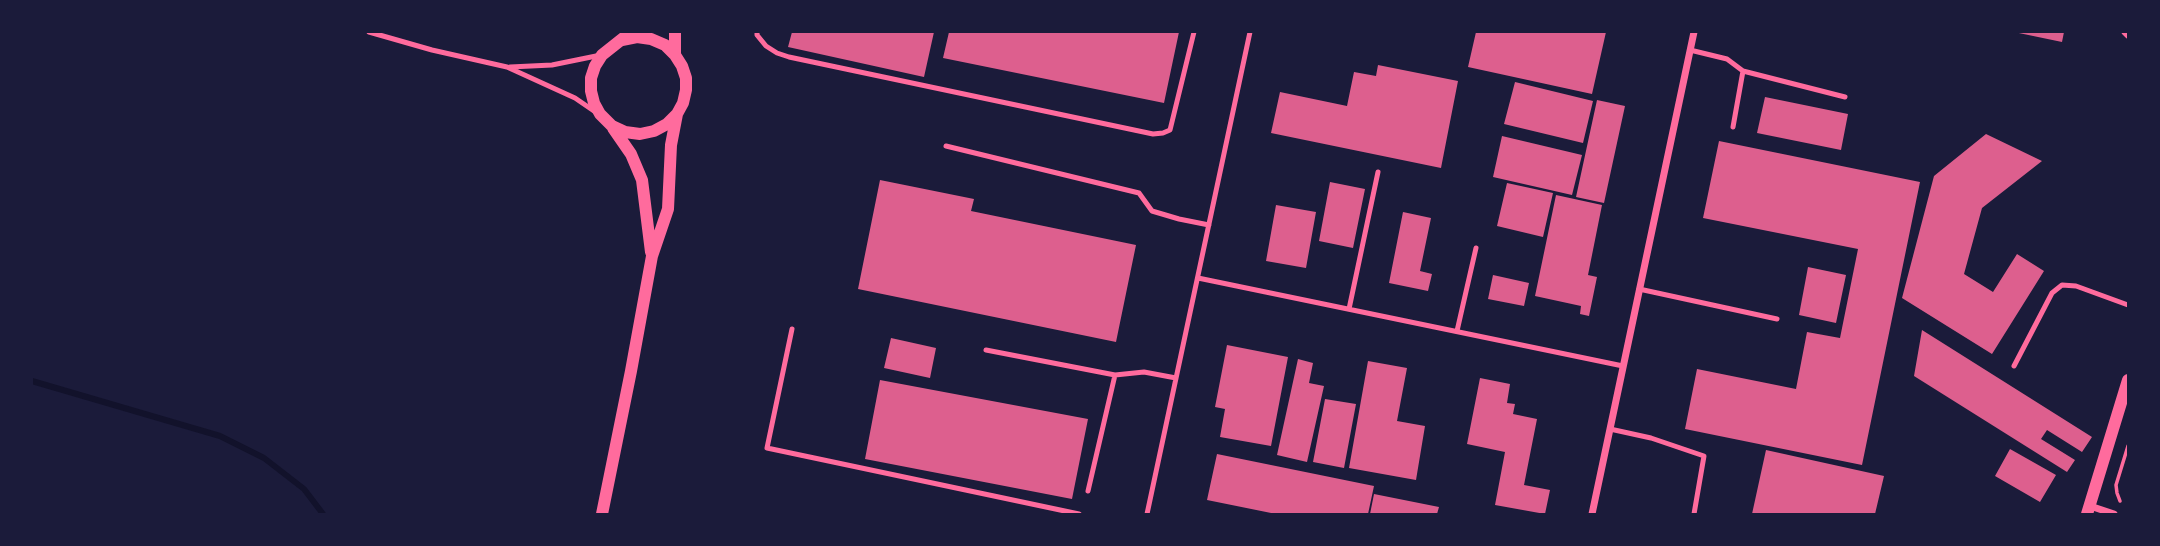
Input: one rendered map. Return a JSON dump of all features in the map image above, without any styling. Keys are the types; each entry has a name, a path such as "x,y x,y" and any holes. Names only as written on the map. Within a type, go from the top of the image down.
{"street":[{"path":"675,32 676,55"},
{"path":"1592,514 1693,32"},
{"path":"612,126 625,132 640,134 667,124 677,114 683,103 686,78 676,55 665,45 651,39 626,36 601,55 591,78 594,103 631,154 642,180 652,256"},
{"path":"601,514 652,256 668,209 671,145 677,114"},
{"path":"2114,514 2089,510 2129,380"}],"lane":[{"path":"369,32 507,67 575,98 600,114"},
{"path":"757,32 766,46 789,57 1153,134 1170,130 1194,32"},
{"path":"1147,514 1250,32"},
{"path":"1690,50 1727,59 1743,71 1845,97"},
{"path":"507,67 552,65 601,55"},
{"path":"1733,127 1743,71"},
{"path":"946,146 1139,193 1152,211 1209,225"},
{"path":"1349,309 1378,172"},
{"path":"1457,331 1476,248"},
{"path":"1198,278 1623,366"},
{"path":"2014,366 2052,293 2062,285 2076,286 2129,305"},
{"path":"1639,289 1777,319"},
{"path":"792,329 767,448 1079,514"},
{"path":"986,349 1115,375 1144,372 1176,378"},
{"path":"1088,491 1115,375"},
{"path":"1610,429 1651,438 1704,456 1693,514"}],"path":[{"path":"2127,506 2120,501 2116,485 2129,446"}],"building":[{"path":"792,32 934,32 924,77 788,47"},
{"path":"949,32 1179,32 1164,103 943,58"},
{"path":"1476,32 1606,32 1592,94 1468,67"},
{"path":"2014,32 2064,32 2062,42"},
{"path":"1378,65 1458,81 1441,168 1271,133 1280,92 1347,106 1354,72 1376,76"},
{"path":"1515,82 1593,101 1583,143 1504,124"},
{"path":"1765,97 1848,114 1841,150 1757,133"},
{"path":"1597,100 1625,106 1604,203 1576,197"},
{"path":"1986,134 2042,161 1982,208 1964,274 1993,292 2017,254 2044,271 1992,354 1902,298 1934,176"},
{"path":"1502,136 1582,155 1572,195 1493,177"},
{"path":"1719,141 1920,182 1862,465 1685,429 1697,369 1796,389 1807,332 1840,338 1858,249 1703,218"},
{"path":"880,180 974,199 971,211 1136,245 1116,342 858,289"},
{"path":"1330,182 1365,189 1353,248 1319,241"},
{"path":"1507,183 1553,193 1543,237 1497,226"},
{"path":"1556,195 1602,205 1588,275 1597,277 1589,316 1580,314 1581,306 1535,296"},
{"path":"1276,205 1316,212 1306,268 1266,261"},
{"path":"1403,212 1431,218 1420,271 1432,274 1428,291 1389,283"},
{"path":"1808,267 1846,275 1836,323 1799,315"},
{"path":"1493,275 1529,283 1524,306 1488,299"},
{"path":"1922,330 2092,437 2082,452 2047,430 2041,439 2075,460 2067,472 1914,376"},
{"path":"891,338 936,348 930,378 884,368"},
{"path":"1227,345 1288,357 1271,446 1220,437 1225,409 1215,407"},
{"path":"1298,359 1313,363 1309,383 1324,386 1307,462 1277,455"},
{"path":"1368,361 1407,368 1397,421 1425,426 1416,480 1349,468"},
{"path":"1480,378 1510,384 1507,403 1515,404 1513,414 1537,419 1524,485 1550,490 1545,514 1495,505 1505,452 1467,444"},
{"path":"880,380 1088,419 1072,499 865,459"},
{"path":"1325,399 1356,404 1344,468 1313,462"},
{"path":"2010,449 2056,475 2040,502 1995,476"},
{"path":"1766,450 1884,476 1875,514 1752,514"},
{"path":"1217,454 1374,486 1368,514 1276,514 1207,500"},
{"path":"1374,494 1439,507 1437,514 1370,514"}],"waterway":[{"path":"32,381 220,436 264,458 304,489 323,514"}]}
